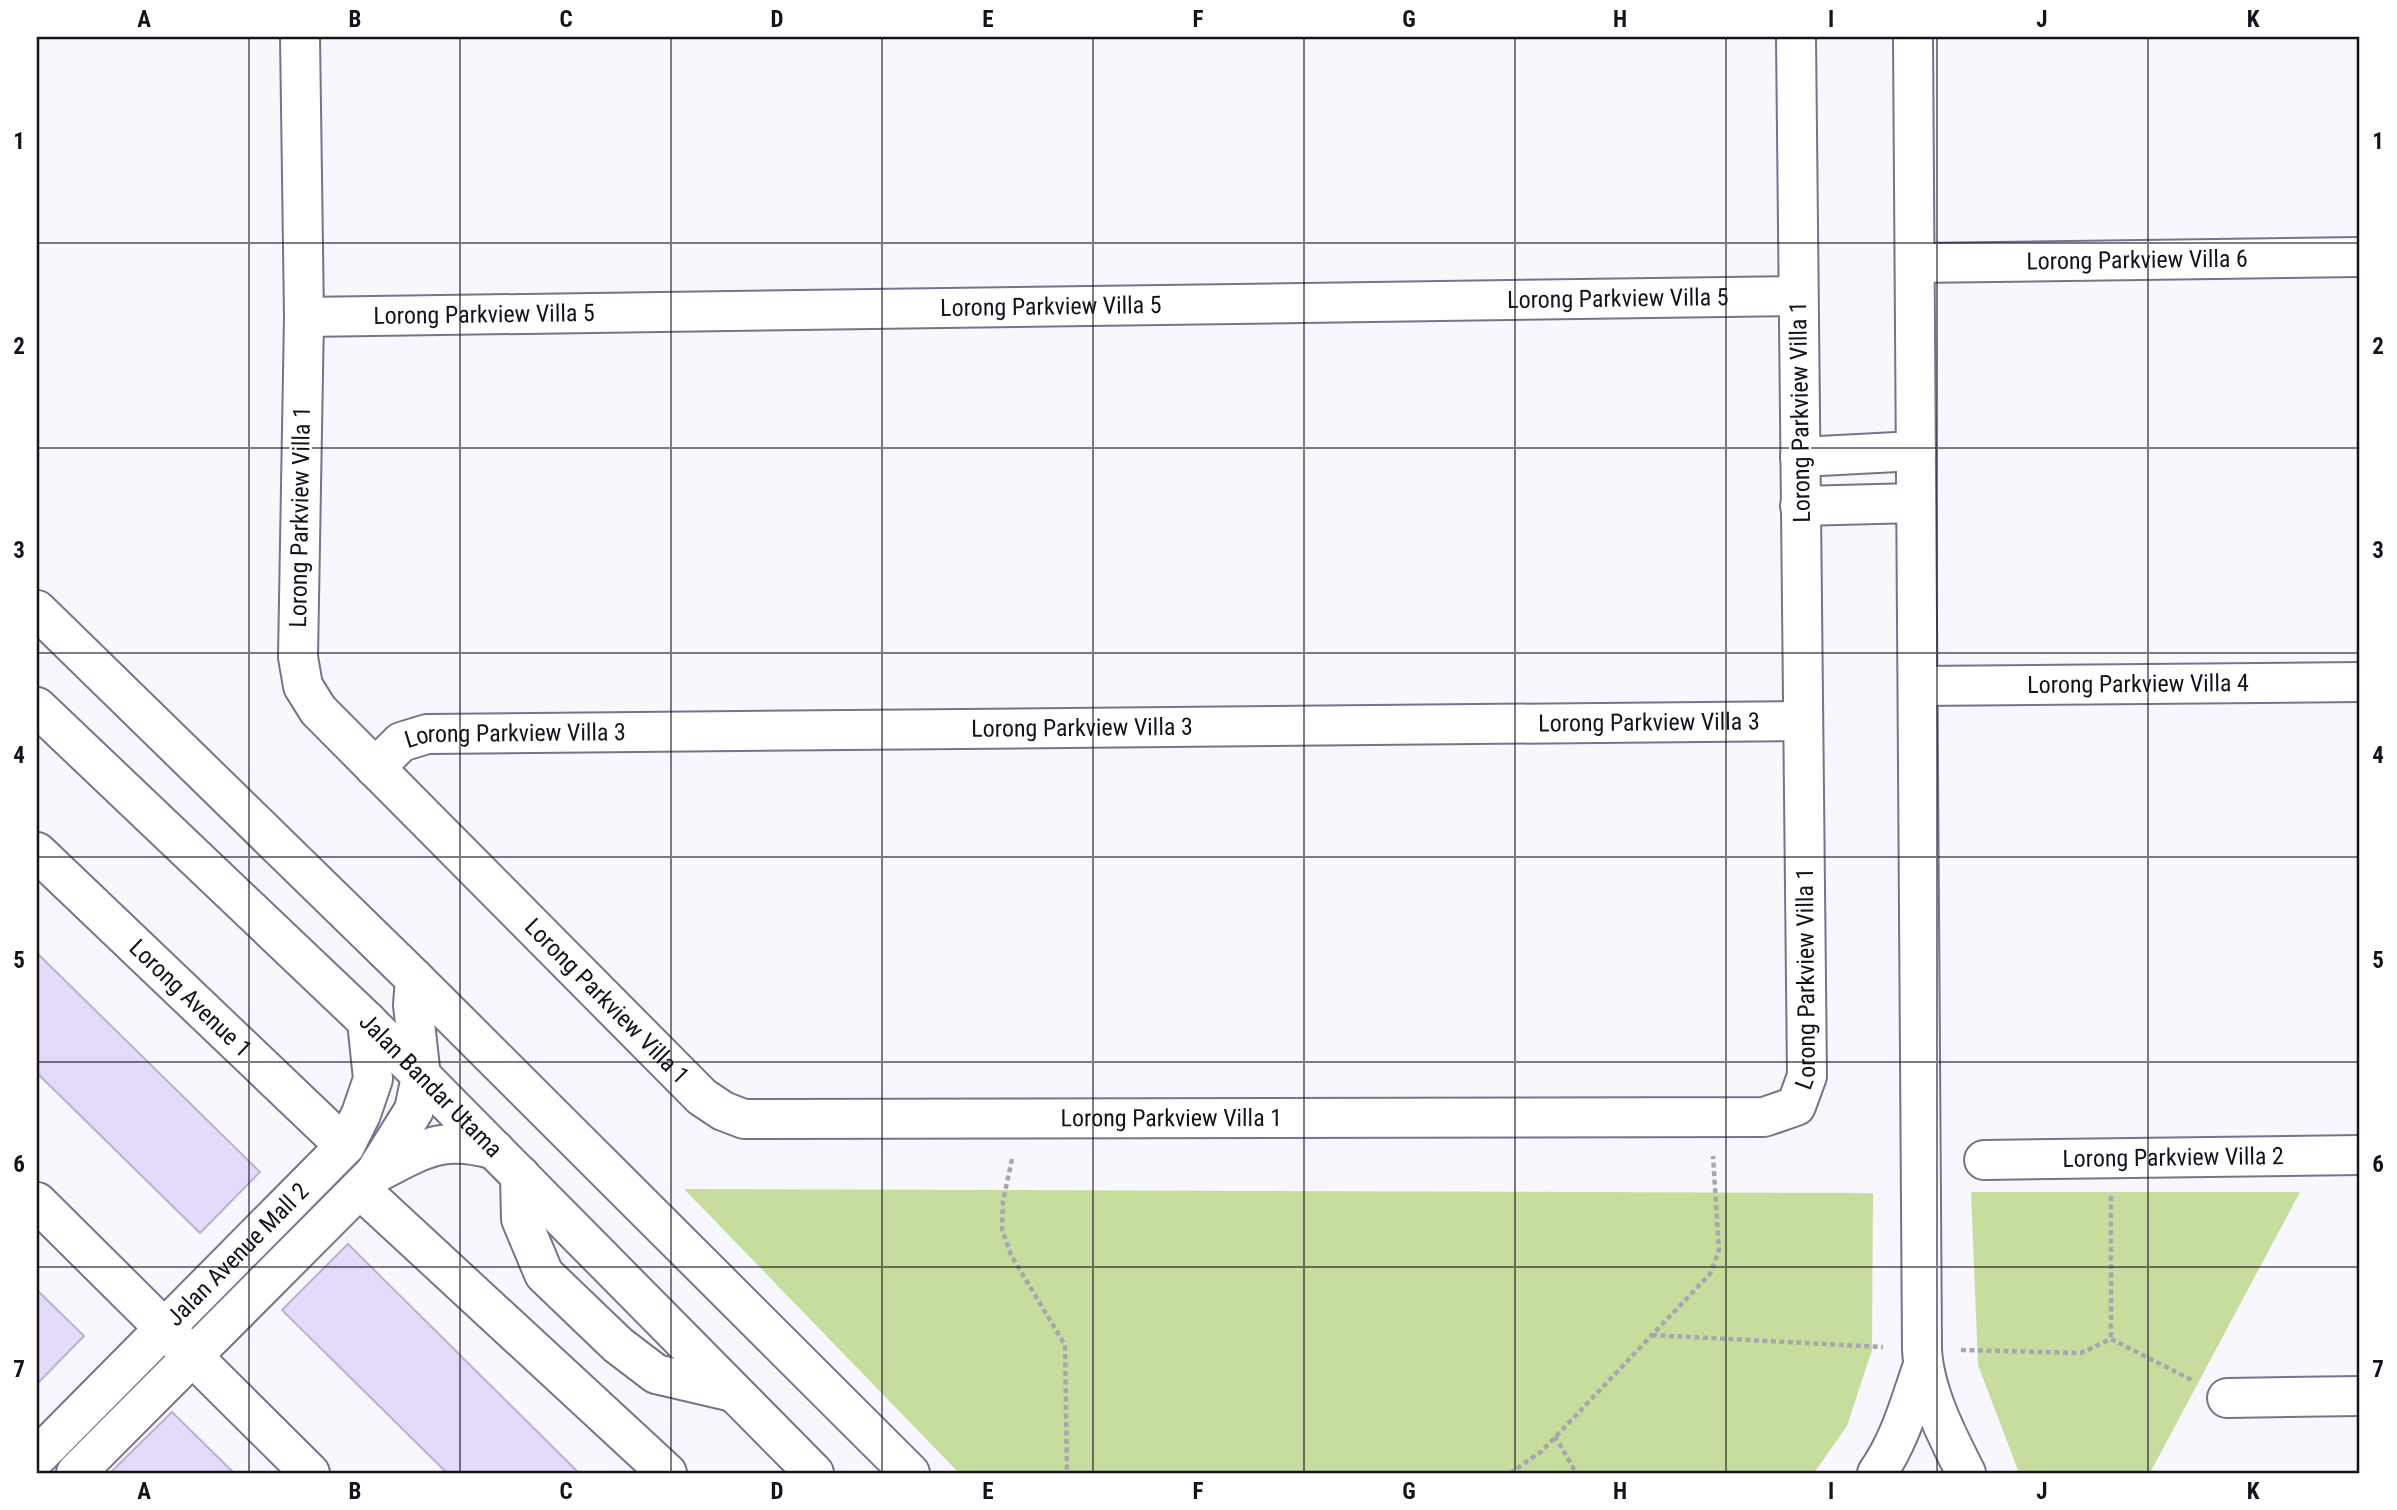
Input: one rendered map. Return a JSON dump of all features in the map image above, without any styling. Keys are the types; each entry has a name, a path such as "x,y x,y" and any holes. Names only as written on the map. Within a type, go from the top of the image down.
{"street":[{"name":"Lorong Parkview Villa 1","path":"300,37 304,317 298,657 303,686 318,710 702,1097 723,1111 744,1119 1764,1117 1796,1106 1807,1076 1796,37"},
{"path":"1913,37 1923,1357 1950,1442 1966,1473"},
{"name":"Lorong Parkview Villa 6","path":"1914,263 2360,257"},
{"name":"Lorong Parkview Villa 5","path":"304,317 1798,296"},
{"path":"1800,457 1916,451"},
{"path":"1800,506 1916,503"},
{"path":"37,610 415,979 910,1473"},
{"name":"Lorong Parkview Villa 4","path":"1917,686 2360,682"},
{"name":"Jalan Bandar Utama","path":"37,707 367,1021 814,1473"},
{"name":"Lorong Parkview Villa 3","path":"375,768 401,742 427,734 1803,721"},
{"name":"Lorong Avenue 1","path":"37,852 345,1146"},
{"path":"415,979 413,1004 422,1076"},
{"name":"Jalan Avenue Mall 2","path":"37,1457 345,1146 362,1114 373,1079 367,1021"},
{"name":"Jalan Avenue Mall 2","path":"76,1473 368,1182 414,1110 422,1076"},
{"path":"667,1473 368,1182 428,1147 465,1141 508,1163 521,1219 544,1274 618,1345 656,1374 733,1392"},
{"name":"Lorong Parkview Villa 2","path":"1984,1160 2360,1155"},
{"path":"37,1202 167,1328 310,1473"},
{"path":"1877,1473 1898,1437 1923,1357"},
{"path":"2227,1398 2360,1396"}],"path":[{"path":"1510,1473 1542,1451 1710,1274 1719,1250 1710,1117"},
{"path":"1020,1118 1003,1201 1002,1229 1011,1255 1065,1345 1067,1473"},
{"path":"2110,1158 2111,1339"},
{"path":"1653,1335 1923,1357 2081,1353 2111,1339"},
{"path":"2111,1339 2227,1398"},
{"path":"1555,1436 1576,1473"}],"green space":[{"path":"684,1189 1873,1193 1872,1350 1847,1426 1814,1473 959,1473"},
{"path":"1971,1192 2300,1192 2150,1473 2019,1473 1978,1365"}],"building":[{"path":"37,953 260,1172 200,1233 37,1073"},
{"path":"348,1244 579,1473 447,1473 282,1310"},
{"path":"37,1290 84,1336 37,1384"},
{"path":"172,1412 234,1473 110,1473"}]}
